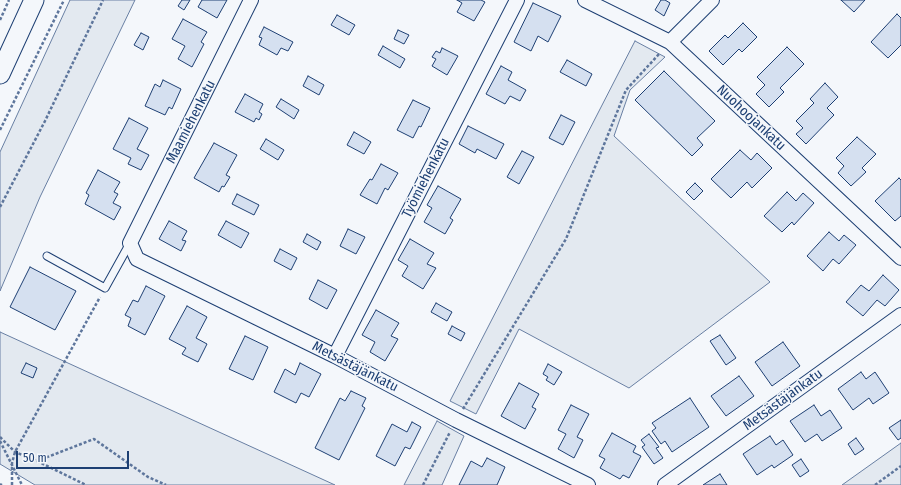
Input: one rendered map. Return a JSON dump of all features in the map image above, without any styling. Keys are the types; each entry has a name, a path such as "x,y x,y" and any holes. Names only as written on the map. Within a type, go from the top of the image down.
{"main road":[{"path":"0,74 34,0"}],"street":[{"name":"Maamiehenkatu","path":"130,243 251,0"},
{"name":"Työmiehenkatu","path":"335,356 517,0"},
{"name":"Nuohoojankatu","path":"585,0 670,42 901,258"},
{"path":"670,42 712,0"},
{"name":"Metsästäjänkatu","path":"130,243 138,259 335,356 456,420 588,485"},
{"name":"Metsästäjänkatu","path":"664,485 901,314"}],"lane":[{"path":"47,256 105,288 130,243"}],"path":[{"path":"0,20 9,0"},
{"path":"0,130 64,0"},
{"path":"0,207 45,121 103,0"},
{"path":"423,485 456,420 566,239 626,90 670,42"},
{"path":"12,485 12,463 15,452 105,288"},
{"path":"0,438 15,452 86,485"},
{"path":"37,461 94,439 148,477 166,485"},
{"path":"0,441 22,485"},
{"path":"875,485 901,466"}],"shaded area":[{"path":"70,0 135,0 40,197 0,291 0,152"},
{"path":"635,41 665,57 630,90 614,136 770,282 629,388 519,329 476,414 450,401"},
{"path":"0,332 335,485 35,485 0,464"},
{"path":"437,421 464,436 442,485 404,485"},
{"path":"901,443 901,485 842,485"}],"building":[{"path":"182,0 190,0 184,10 178,6"},
{"path":"202,0 227,0 217,18 198,7"},
{"path":"457,0 481,0 485,2 474,21 457,12 462,3"},
{"path":"661,0 665,0 670,3 664,16 655,10"},
{"path":"841,0 865,0 854,12"},
{"path":"533,3 561,16 548,42 538,36 531,51 514,42"},
{"path":"897,14 901,18 901,45 888,58 871,42"},
{"path":"337,15 355,25 349,35 331,25"},
{"path":"183,19 207,32 201,42 204,44 192,67 178,59 185,46 172,39"},
{"path":"743,23 757,37 742,52 739,49 723,65 709,51 725,35 728,38"},
{"path":"264,27 293,42 288,51 281,48 277,55 259,45 262,38 259,37"},
{"path":"398,30 409,35 404,44 394,39"},
{"path":"141,33 149,37 143,50 134,45"},
{"path":"383,46 405,59 400,68 378,55"},
{"path":"787,47 804,64 780,88 784,92 769,107 756,94 765,85 757,77"},
{"path":"442,48 458,56 447,75 432,66 436,59 432,57 436,51 440,53"},
{"path":"567,60 592,74 586,86 560,72"},
{"path":"501,66 512,72 508,80 526,90 520,101 510,96 505,104 486,94"},
{"path":"664,71 715,121 697,138 703,145 692,156 635,100"},
{"path":"308,76 324,85 319,95 303,86"},
{"path":"163,80 181,89 172,109 169,107 165,115 145,106 155,84 160,87"},
{"path":"825,83 838,97 827,108 834,115 806,144 796,134 803,128 796,121 814,103 810,99"},
{"path":"245,94 263,104 259,112 262,114 259,120 256,118 254,122 235,112"},
{"path":"281,99 299,110 294,119 276,107"},
{"path":"413,100 430,108 421,127 419,126 413,138 397,130"},
{"path":"561,115 575,122 563,145 549,138"},
{"path":"129,118 148,128 137,149 149,155 141,170 128,164 131,158 113,149"},
{"path":"468,126 504,144 496,159 477,149 475,153 459,144"},
{"path":"354,132 371,142 364,154 347,145"},
{"path":"857,137 876,154 862,168 866,172 851,186 838,173 844,166 836,158"},
{"path":"266,139 284,150 278,160 260,149"},
{"path":"214,143 237,155 226,175 230,177 219,192 194,178"},
{"path":"740,150 751,160 757,153 772,168 752,188 747,182 731,198 711,179"},
{"path":"522,151 534,157 519,184 507,177"},
{"path":"381,164 398,173 388,190 385,188 377,204 360,195 370,179 372,180"},
{"path":"98,170 120,182 114,192 118,194 113,203 121,207 114,220 85,204 89,195 86,193"},
{"path":"899,178 901,180 901,216 895,221 875,201"},
{"path":"695,183 703,191 694,200 686,192"},
{"path":"438,186 461,199 450,218 453,220 445,234 424,222 432,208 427,205"},
{"path":"787,192 796,201 803,193 814,203 794,225 792,222 782,232 764,216"},
{"path":"237,194 259,205 254,215 232,204"},
{"path":"169,221 187,231 182,240 186,241 181,251 159,239"},
{"path":"226,221 249,233 241,248 218,235"},
{"path":"348,229 365,237 356,254 340,246"},
{"path":"829,232 839,241 844,235 856,245 839,264 833,259 823,271 807,256"},
{"path":"307,234 321,242 317,250 303,242"},
{"path":"410,239 434,253 427,264 436,268 423,289 402,276 408,266 398,260"},
{"path":"280,249 297,258 291,270 274,261"},
{"path":"30,267 76,291 55,330 10,307"},
{"path":"883,275 899,290 885,306 877,300 863,316 846,302 861,285 869,291"},
{"path":"318,280 337,290 327,309 309,299"},
{"path":"146,286 165,296 145,335 128,326 131,318 125,315 133,300 138,302"},
{"path":"436,303 452,312 447,321 431,312"},
{"path":"187,306 207,317 196,338 207,344 198,362 182,354 186,348 169,339"},
{"path":"376,310 399,323 391,336 398,339 385,361 370,352 375,342 362,335"},
{"path":"452,326 465,333 461,341 448,334"},
{"path":"720,335 736,358 726,365 710,341"},
{"path":"245,336 268,347 253,380 229,369"},
{"path":"783,342 800,366 772,386 755,362"},
{"path":"26,363 37,368 33,378 21,373"},
{"path":"300,363 321,374 309,397 301,393 296,403 274,392 285,369 295,375"},
{"path":"548,364 562,372 554,385 546,380 548,377 543,374"},
{"path":"861,372 866,379 875,372 889,393 873,404 869,398 853,410 838,389"},
{"path":"739,376 754,396 726,416 711,396"},
{"path":"519,383 539,394 532,407 536,409 525,429 501,416"},
{"path":"351,391 366,398 362,406 365,408 339,460 315,448 340,398 345,401"},
{"path":"690,398 709,427 672,452 665,441 661,444 652,431 656,428 652,423"},
{"path":"571,405 589,414 577,437 583,440 574,458 558,449 566,434 558,430"},
{"path":"814,405 821,416 830,410 842,428 822,441 817,434 805,442 790,421"},
{"path":"901,420 901,438 898,440 889,428"},
{"path":"412,422 421,427 410,449 405,447 395,466 376,456 392,424 407,432"},
{"path":"612,433 636,446 633,452 641,456 629,478 623,475 620,479 600,468 605,459 599,456"},
{"path":"649,434 659,447 656,448 663,458 654,464 642,447 645,445 641,440"},
{"path":"770,436 776,445 783,440 793,455 774,468 772,465 757,475 743,454"},
{"path":"856,438 864,449 855,455 848,444"},
{"path":"487,458 505,467 497,485 459,485 471,461 482,467"},
{"path":"801,459 809,471 800,477 792,465"},
{"path":"720,474 727,485 703,485"}]}
